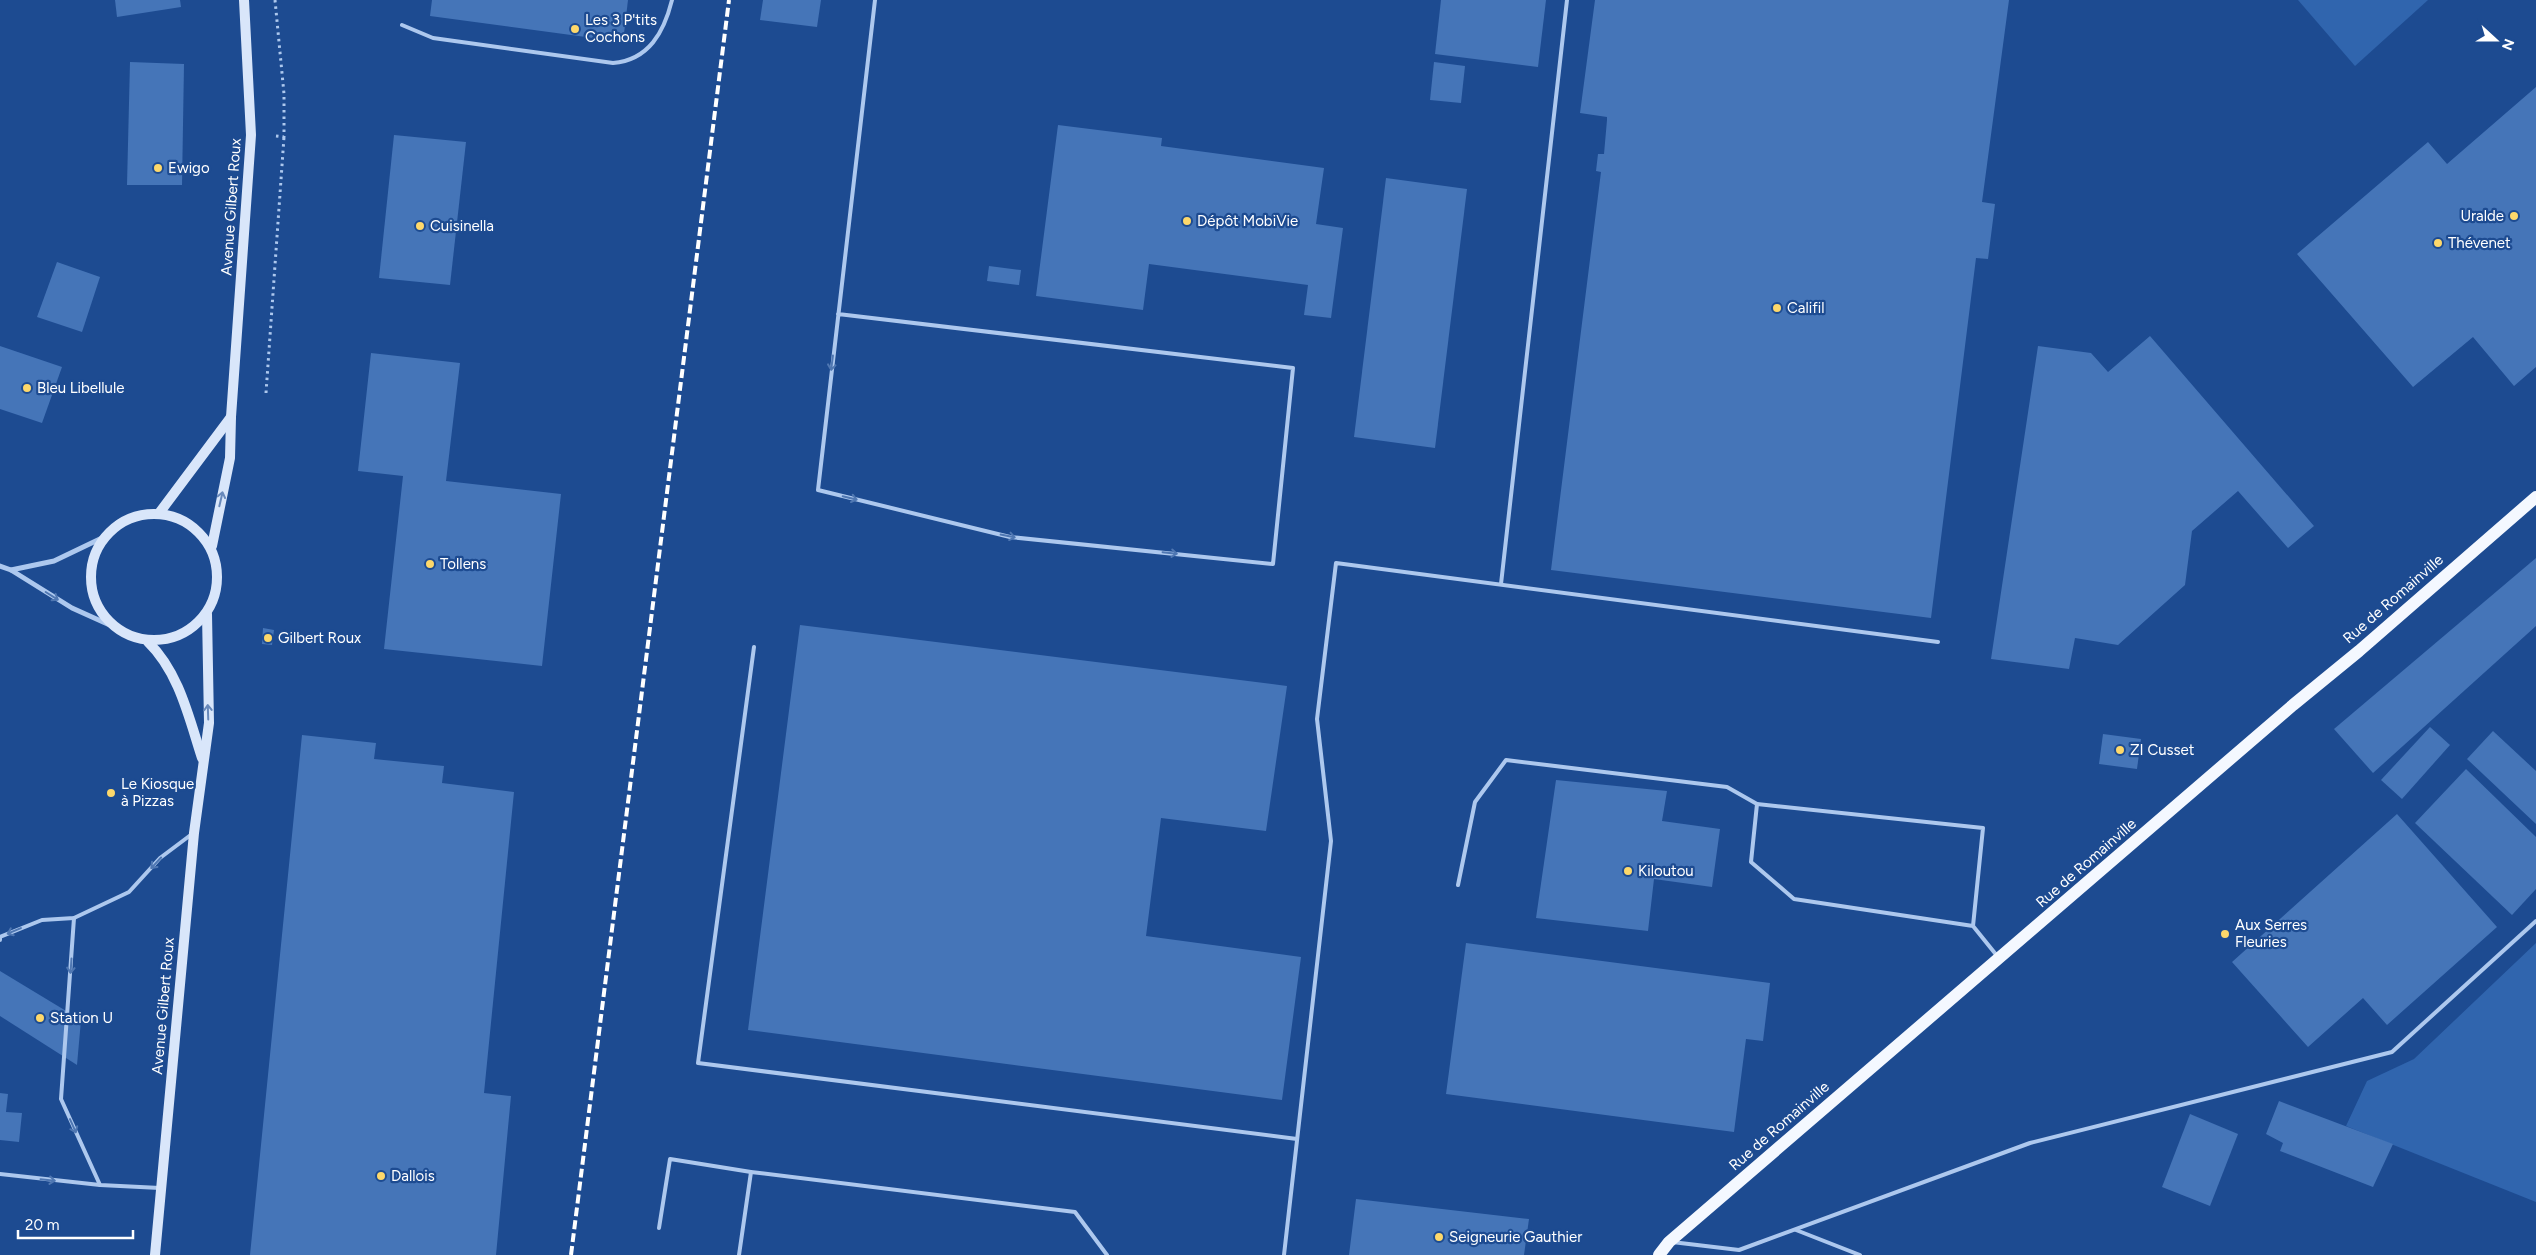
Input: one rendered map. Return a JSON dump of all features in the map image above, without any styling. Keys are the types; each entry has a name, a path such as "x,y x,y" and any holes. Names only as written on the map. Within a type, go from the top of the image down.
{"main road":[{"name":"Avenue Gilbert Roux","path":"212,546 230,458 231,417 251,135 244,0"},
{"path":"160,512 231,417"},
{"name":"Rue de Romainville","path":"1659,1255 1669,1242 2536,496"},
{"path":"160,512 193,525 212,546 219,584 207,614 177,637 148,642 112,626 91,593 90,565 102,538 131,516 160,512"},
{"name":"Avenue Gilbert Roux","path":"155,1255 194,833 202,760 209,723 207,614"},
{"name":"Avenue Gilbert Roux","path":"148,642 161,655 185,704 202,760"}],"street":[{"path":"11,570 54,561 102,538"},
{"path":"0,566 11,570 72,608 112,626"}],"lane":[{"path":"402,26 433,38 613,63 628,62 644,53 658,37 672,0"},
{"path":"838,314 1294,368 1274,564 1010,537 818,490 838,314 875,0"},
{"path":"1501,584 1567,0"},
{"path":"1284,1255 1331,842 1317,718 1336,563 1938,642"},
{"path":"754,647 698,1063 1297,1139"},
{"path":"1458,884 1475,802 1506,760 1727,787 1757,804 1983,828 1973,926"},
{"path":"1757,804 1751,862 1794,899 1973,926 2000,959"},
{"path":"0,940 0,937 42,920 74,918 129,892 160,858 194,833"},
{"path":"74,918 61,1099 100,1185"},
{"path":"1669,1242 1739,1250 2030,1143 2392,1052 2536,921"},
{"path":"659,1228 670,1159 751,1172 1075,1212 1107,1255"},
{"path":"739,1255 751,1172"},
{"path":"0,1174 100,1185 161,1188"},
{"path":"1796,1230 1860,1255"}],"path":[{"path":"266,394 284,137 284,94 275,0"},
{"path":"251,135 284,137"}],"shaded area":[{"path":"2298,0 2428,0 2355,66"},
{"path":"2536,943 2536,1202 2346,1126 2367,1081 2414,1059"}],"building":[{"path":"115,0 180,0 181,7 117,17"},
{"name":"Les 3 P'tits Cochons","path":"432,0 628,0 623,42 430,16"},
{"path":"763,0 821,0 817,27 760,20"},
{"path":"1441,0 1546,0 1538,67 1435,54"},
{"name":"Califil","path":"1595,0 2009,0 1982,202 1995,204 1988,259 1976,258 1931,618 1551,570 1601,172 1596,171 1598,154 1604,154 1607,120 1607,117 1580,113"},
{"path":"130,62 184,64 182,185 127,185"},
{"path":"1434,62 1465,66 1461,103 1430,100"},
{"path":"2536,87 2536,367 2514,386 2473,337 2413,387 2297,254 2428,142 2447,164"},
{"name":"Dépôt MobiVie","path":"1058,125 1162,138 1161,146 1324,168 1316,224 1343,228 1331,318 1304,315 1308,285 1149,264 1143,310 1036,296"},
{"name":"Cuisinella","path":"394,135 466,142 450,285 379,278"},
{"path":"1386,178 1467,189 1435,448 1354,437"},
{"path":"57,262 100,277 82,332 37,317"},
{"path":"989,266 1021,270 1019,285 987,281"},
{"path":"2150,336 2314,526 2288,548 2238,491 2192,531 2185,585 2118,645 2075,638 2069,669 1991,659 2038,346 2091,353 2108,372"},
{"name":"Bleu Libellule","path":"0,346 62,367 42,423 0,409"},
{"path":"371,353 460,363 446,481 561,494 542,666 384,649 403,476 358,471"},
{"path":"2536,558 2536,626 2373,773 2334,729"},
{"path":"800,625 1287,686 1266,831 1161,818 1146,936 1301,957 1282,1100 748,1030"},
{"name":"Gilbert Roux","path":"263,628 274,630 272,645 262,644"},
{"path":"2430,727 2450,745 2402,799 2381,780"},
{"path":"2493,731 2536,771 2536,824 2467,759"},
{"name":"ZI Cusset","path":"2103,734 2141,739 2137,769 2099,764"},
{"path":"302,735 376,743 374,759 444,766 442,783 514,792 484,1093 511,1096 496,1255 250,1255"},
{"path":"2466,769 2536,837 2536,889 2512,915 2415,823"},
{"path":"1556,780 1667,791 1662,821 1720,829 1712,887 1654,879 1648,931 1536,918"},
{"path":"2397,814 2497,927 2387,1025 2363,998 2308,1047 2232,962"},
{"path":"1466,943 1770,983 1763,1041 1746,1039 1734,1132 1446,1094"},
{"name":"Station U","path":"0,971 81,1020 77,1065 0,1016"},
{"path":"0,1093 8,1094 6,1112 22,1113 19,1142 0,1140"},
{"path":"2279,1101 2393,1144 2373,1187 2280,1151 2283,1143 2266,1134"},
{"path":"2190,1114 2238,1134 2210,1206 2162,1187"},
{"name":"Seigneurie Gauthier","path":"1356,1199 1529,1219 1524,1255 1349,1255"}],"railway":[{"path":"571,1255 729,0"}],"place":[{"name":"Les 3 P'tits Cochons","path":"575,29"},
{"name":"Ewigo","path":"158,168"},
{"name":"Uralde","path":"2514,216"},
{"name":"Dépôt MobiVie","path":"1187,221"},
{"name":"Cuisinella","path":"420,226"},
{"name":"Thévenet","path":"2438,243"},
{"name":"Califil","path":"1777,308"},
{"name":"Bleu Libellule","path":"27,388"},
{"name":"Tollens","path":"430,564"},
{"name":"Gilbert Roux","path":"268,638"},
{"name":"ZI Cusset","path":"2120,750"},
{"name":"Le Kiosque à Pizzas","path":"111,793"},
{"name":"Kiloutou","path":"1628,871"},
{"name":"Aux Serres Fleuries","path":"2225,934"},
{"name":"Station U","path":"40,1018"},
{"name":"Dallois","path":"381,1176"},
{"name":"Seigneurie Gauthier","path":"1439,1237"}]}
